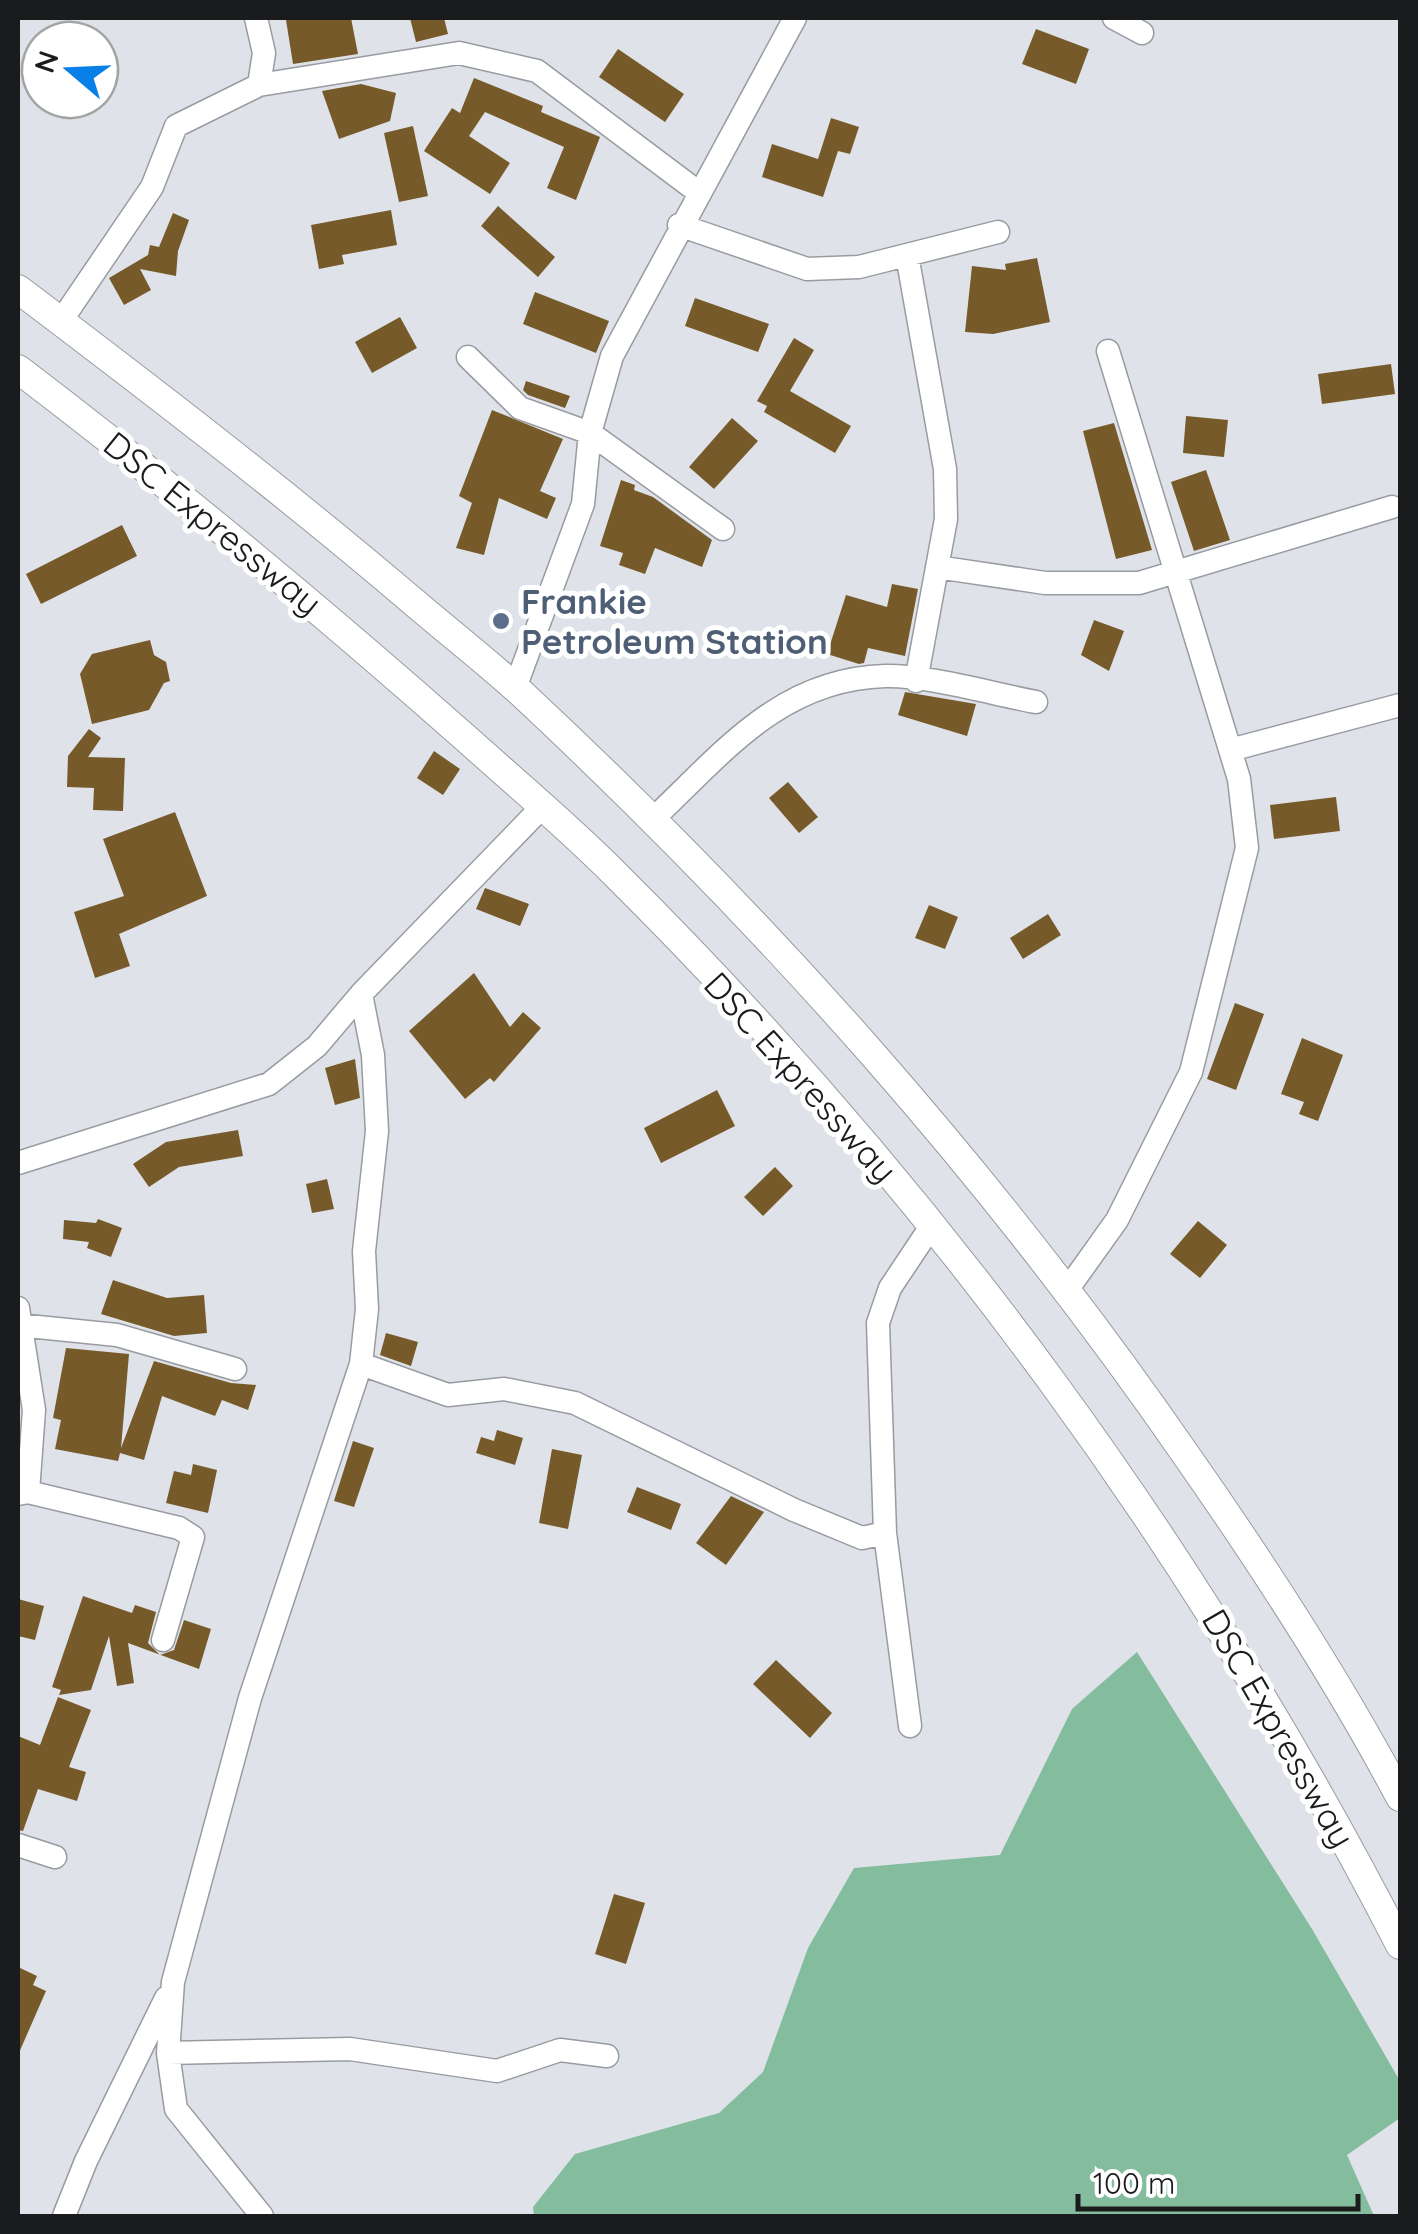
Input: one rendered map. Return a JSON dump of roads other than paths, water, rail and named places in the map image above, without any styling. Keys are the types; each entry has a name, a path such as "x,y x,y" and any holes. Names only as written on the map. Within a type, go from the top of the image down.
{"main road":[{"name":"DSC Expressway","path":"18,289 295,501 515,688 652,820 845,1018 988,1186 1067,1290 1263,1566 1400,1797"},
{"name":"DSC Expressway","path":"18,369 214,520 544,806 620,878 794,1064 932,1225 1030,1349 1217,1618 1400,1945"}],"street":[{"path":"256,18 264,53 259,85"},
{"path":"515,688 583,504 590,433 612,356 679,225 795,18"},
{"path":"1114,18 1142,33"},
{"path":"60,321 152,187 176,126 259,85 458,53 536,71 698,192"},
{"path":"679,225 807,269 859,268 998,232"},
{"path":"907,255 944,469 946,519 916,681"},
{"path":"1067,1290 1117,1220 1191,1072 1247,848 1239,779 1108,351"},
{"path":"468,357 520,408 590,433 723,529"},
{"path":"938,567 1046,583 1139,583 1392,508"},
{"path":"652,820 762,716 819,685 888,676 1036,702"},
{"path":"1230,750 1400,705"},
{"path":"18,1162 269,1084 317,1046 361,994 544,806"},
{"path":"64,2216 86,2161 173,1982 250,1698 361,1364 367,1308 364,1251 377,1131 374,1055 361,994"},
{"path":"910,1726 885,1533 878,1323 890,1288 932,1225"},
{"path":"164,1640 193,1537 179,1528 23,1493 34,1410 19,1319 117,1336 235,1369"},
{"path":"361,1364 448,1396 504,1389 575,1404 794,1510 862,1538 885,1533"},
{"path":"18,1845 55,1857"},
{"path":"173,1982 168,2053 176,2109 262,2216"},
{"path":"168,2053 350,2049 496,2071 560,2050 607,2056"}],"place":[{"name":"Frankie Petroleum Station","path":"501,621"}]}
